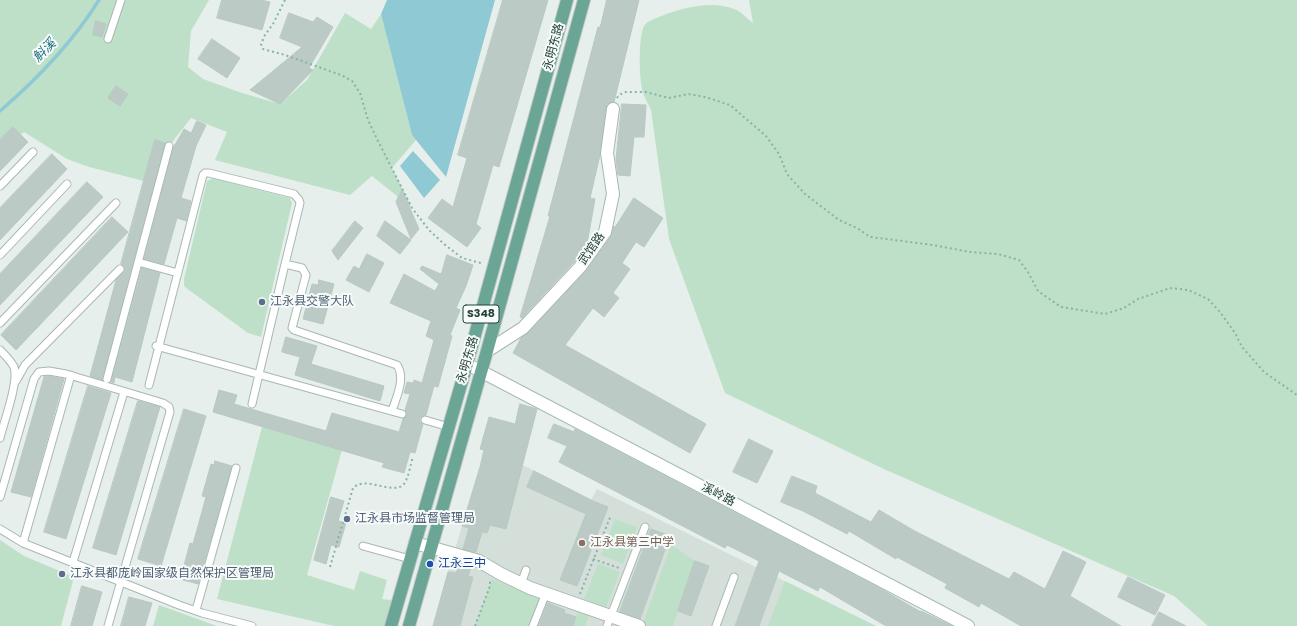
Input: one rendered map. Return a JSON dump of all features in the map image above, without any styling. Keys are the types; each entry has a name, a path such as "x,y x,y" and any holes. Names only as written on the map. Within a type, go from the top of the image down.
{"main road":[{"name":"永明东路","path":"391,626 467,364 567,0"},
{"name":"永明东路","path":"409,626 584,0"}],"street":[{"name":"武馆路","path":"487,351 523,328 580,267 605,232 613,194 606,153 613,109"},
{"name":"溪岭路","path":"467,364 968,626"},
{"path":"415,543 479,561 521,584 576,604 609,621 639,626"}],"lane":[{"path":"108,39 121,0"},
{"path":"107,379 169,146"},
{"path":"0,186 33,152"},
{"path":"149,385 203,175 205,173 294,194 300,203 252,404"},
{"path":"0,255 67,184"},
{"path":"0,323 116,203"},
{"path":"138,262 178,273"},
{"path":"285,264 302,268 306,275 292,328 294,330 397,365 401,374 400,384 392,411"},
{"path":"0,438 16,380 25,365 120,269"},
{"path":"158,346 402,414"},
{"path":"0,350 8,358 14,368 16,380"},
{"path":"0,497 34,379 39,372 49,371 71,375 163,403 169,407 170,412 108,626"},
{"path":"23,543 71,375"},
{"path":"73,562 124,392"},
{"path":"426,420 448,427"},
{"path":"196,610 236,468"},
{"path":"609,621 645,527"},
{"path":"0,528 23,543 121,582 196,610 252,626"},
{"path":"363,546 410,559"},
{"path":"521,584 526,570"},
{"path":"716,626 734,577"},
{"path":"533,626 546,593"}],"path":[{"path":"285,0 273,24 265,35 261,44 263,49 285,55 341,75 352,81 360,93 373,132 412,208 429,230 444,244 462,258 481,263"},
{"path":"613,109 619,95 626,92 646,92 669,98 688,94 705,97 730,105 766,136 779,154 787,174 805,194 839,220 857,228 870,237 970,252 998,254 1019,260 1028,272 1038,291 1061,307 1105,314 1124,308 1138,299 1170,288 1188,290 1208,299 1220,312 1235,333 1242,347 1264,372 1297,395"},
{"path":"330,567 353,488 358,484 366,483 394,488 401,487 405,482 413,457"},
{"path":"576,604 611,514"},
{"path":"594,559 628,572"},
{"path":"475,626 490,586 491,568"}],"shaded area":[{"name":"江永县第三中学","path":"507,466 525,466 591,500 597,489 876,626 460,626 473,577 448,572 462,526 487,533"}],"green space":[{"path":"0,0 209,0 191,31 188,67 203,79 242,93 280,104 307,80 345,13 371,29 381,14 412,135 416,140 392,168 412,208 372,176 350,195 215,160 227,132 191,118 169,146 156,141 144,181 89,167 67,159 24,132 0,154"},
{"path":"749,0 1297,0 1297,626 1208,626 1174,596 886,470 725,393 669,239 651,110 643,93 642,87 640,49 642,32 647,23 653,19 686,8 706,5 725,6 739,11 753,23"},
{"path":"213,178 290,198 292,203 261,337 248,333 184,286 184,279 207,181"},
{"path":"262,427 342,450 307,575 354,590 360,571 387,580 382,599 398,601 391,626 334,626 217,599"},
{"path":"615,519 637,527 623,564 601,555"},
{"path":"0,540 24,556 74,577 61,626 0,626"},
{"path":"672,545 695,561 673,626 645,625 644,621"},
{"path":"598,563 620,572 606,608 584,600"},
{"path":"492,579 543,599 533,626 475,626"},
{"path":"785,581 876,626 768,626"},
{"path":"159,605 217,626 153,626"},
{"path":"578,611 589,615 585,626 573,626"}],"water":[{"path":"387,0 495,0 446,177 412,135 381,14"},
{"path":"413,151 440,180 424,198 400,166"}],"building":[{"path":"222,0 261,0 270,2 262,30 217,18"},
{"path":"503,0 548,0 499,167 493,165 476,224 481,228 467,247 428,218 442,199 453,207 467,158 458,155"},
{"path":"607,0 639,0 614,102 607,104 606,108 600,155 590,198 595,199 587,244 574,262 522,318 520,317 550,216 548,216 598,27 600,27"},
{"path":"289,13 313,22 317,17 333,27 309,68 313,70 280,104 250,90 302,47 280,38"},
{"path":"96,21 106,24 102,37 93,35"},
{"path":"212,39 240,58 227,78 198,59"},
{"path":"116,86 128,94 120,106 108,98"},
{"path":"622,104 646,105 644,137 634,137 630,176 618,175 616,160"},
{"path":"197,121 206,125 196,146 181,198 191,201 186,221 177,218 164,264 144,259 174,145 184,129 191,133"},
{"path":"13,127 28,142 0,171 0,140"},
{"path":"155,140 165,143 102,380 90,376 116,280 125,271 124,266 121,264"},
{"path":"52,154 67,169 0,240 0,208"},
{"path":"87,182 103,197 0,305 0,274"},
{"path":"402,190 419,229 411,239 396,202"},
{"path":"634,198 663,218 644,247 636,242 622,263 630,269 613,293 619,298 604,317 593,308 565,345 706,424 690,453 513,353 521,338 528,333 586,271 611,236 614,226 615,227"},
{"path":"112,217 128,232 16,350 1,335"},
{"path":"355,221 363,228 338,260 332,251"},
{"path":"385,221 411,240 400,254 377,236"},
{"path":"367,254 384,263 369,292 346,280 354,266 359,269"},
{"path":"447,255 473,265 466,286 456,308 460,310 450,335 452,336 438,387 434,386 426,415 420,418 420,422 423,424 415,453 410,452 404,473 382,467 384,463 213,412 219,390 237,395 234,404 326,431 332,413 399,432 403,419 407,415 405,410 410,394 404,393 407,382 413,383 414,380 422,383 434,340 426,336 431,321 390,303 404,274 435,291 439,284 420,269 422,266 441,274"},
{"path":"142,268 160,273 132,382 115,377 114,383 111,382"},
{"path":"319,280 334,284 323,324 303,319 312,284 318,285"},
{"path":"286,337 317,346 311,364 384,386 380,401 295,375 300,357 282,352"},
{"path":"49,376 64,379 31,497 11,492 44,377"},
{"path":"88,386 111,393 66,539 44,532"},
{"path":"138,401 160,407 116,555 93,548"},
{"path":"520,404 537,409 506,529 490,525 487,533 482,532 476,552 463,549 469,528 462,526 480,467 484,450 480,449 489,417 515,424"},
{"path":"184,409 206,416 161,566 138,559"},
{"path":"554,424 574,432 575,429 881,589 921,612 952,626 886,626 820,587 818,591 779,571 759,626 735,626 759,561 727,545 725,548 559,462 567,446 548,438"},
{"path":"749,439 773,451 757,483 733,472"},
{"path":"215,461 232,466 198,584 183,580 184,574 182,573 190,543 193,544 206,497 202,496 211,464 214,465"},
{"path":"534,471 608,507 577,586 560,580 586,514 527,487"},
{"path":"792,476 817,486 815,493 871,522 879,510 913,530 1009,579 1014,572 1045,589 1063,551 1086,562 1070,596 1121,626 1021,626 981,603 979,607 945,588 947,584 897,557 896,559 849,531 847,534 803,511 781,502"},
{"path":"331,497 344,501 338,521 346,523 339,547 331,545 326,564 314,560"},
{"path":"651,529 670,536 640,619 620,612"},
{"path":"695,561 709,566 691,616 678,611"},
{"path":"459,563 471,567 468,576 473,577 460,626 433,626 448,572 456,573"},
{"path":"1128,577 1165,595 1155,615 1118,597"},
{"path":"82,586 102,592 92,626 71,626"},
{"path":"129,597 152,603 145,626 121,626"},
{"path":"548,603 565,610 564,613 576,617 573,626 539,626"},
{"path":"1159,612 1186,626 1152,626"}],"waterway":[{"name":"斛溪","path":"0,111 54,59 78,30 99,0"}],"place":[{"name":"江永县交警大队","path":"262,302"},
{"name":"江永县市场监督管理局","path":"347,519"},
{"name":"江永县第三中学","path":"582,543"},
{"name":"江永三中","path":"430,564"},
{"name":"江永县都庞岭国家级自然保护区管理局","path":"62,574"}]}
